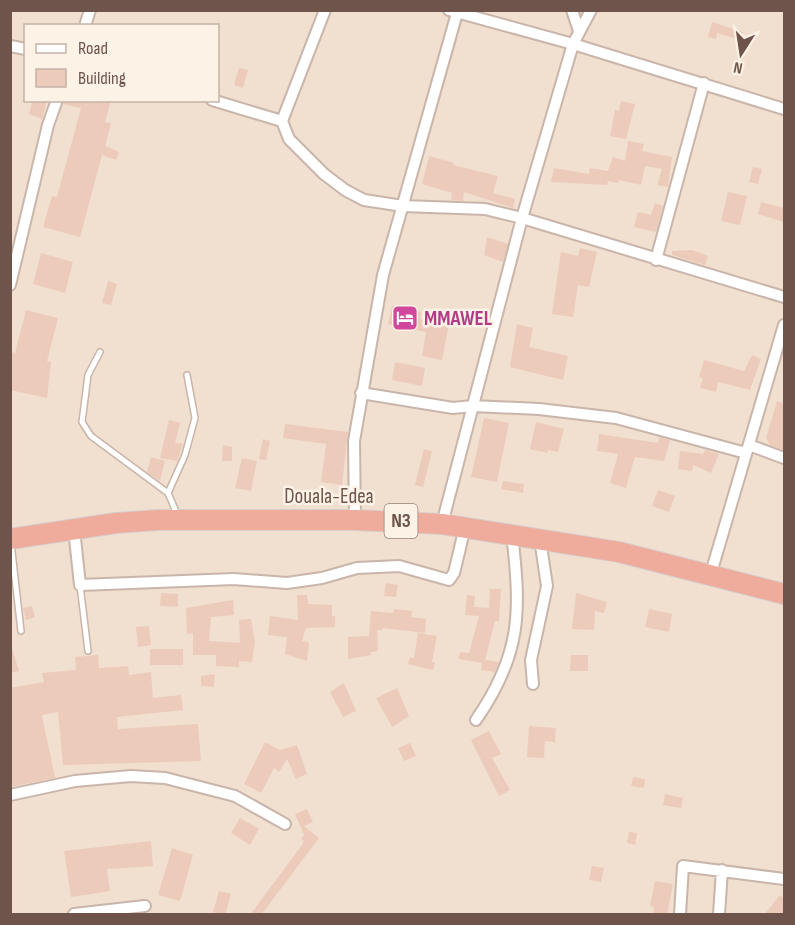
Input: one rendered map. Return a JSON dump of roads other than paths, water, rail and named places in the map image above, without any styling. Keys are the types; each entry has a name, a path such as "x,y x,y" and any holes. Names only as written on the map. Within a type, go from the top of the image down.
{"highway":[{"name":"Douala-Edea","path":"10,540 74,529 180,520 355,520 442,524 619,552 711,573 784,594"}],"street":[{"path":"325,10 282,121 290,139 324,174 345,190 364,200 403,206 485,209 522,218 784,297"},
{"path":"572,10 579,31"},
{"path":"442,524 522,218 573,44 591,10"},
{"path":"355,520 354,441 383,275 453,12 573,44 784,109"},
{"path":"656,260 704,83"},
{"path":"10,285 48,125 56,102"},
{"path":"219,102 282,121"},
{"path":"711,573 784,325"},
{"path":"361,393 453,408 473,406 539,409 616,418 784,458"},
{"path":"74,529 80,585 234,579 287,583 322,578 357,567 399,566 449,580 454,573 465,527"},
{"path":"476,720 496,690 518,622 519,589 512,534"},
{"path":"532,684 531,660 547,586 540,539"},
{"path":"10,795 75,781 131,776 165,778 235,796 285,824"},
{"path":"680,915 683,866 784,879"},
{"path":"719,915 722,870"},
{"path":"74,915 145,906"}],"lane":[{"path":"100,352 88,375 82,422 91,436 168,493 180,520"},
{"path":"168,493 184,454 195,418 187,375"},
{"path":"10,540 21,631"},
{"path":"80,585 88,651"}],"place":[{"name":"MMAWEL","path":"405,318"}]}
